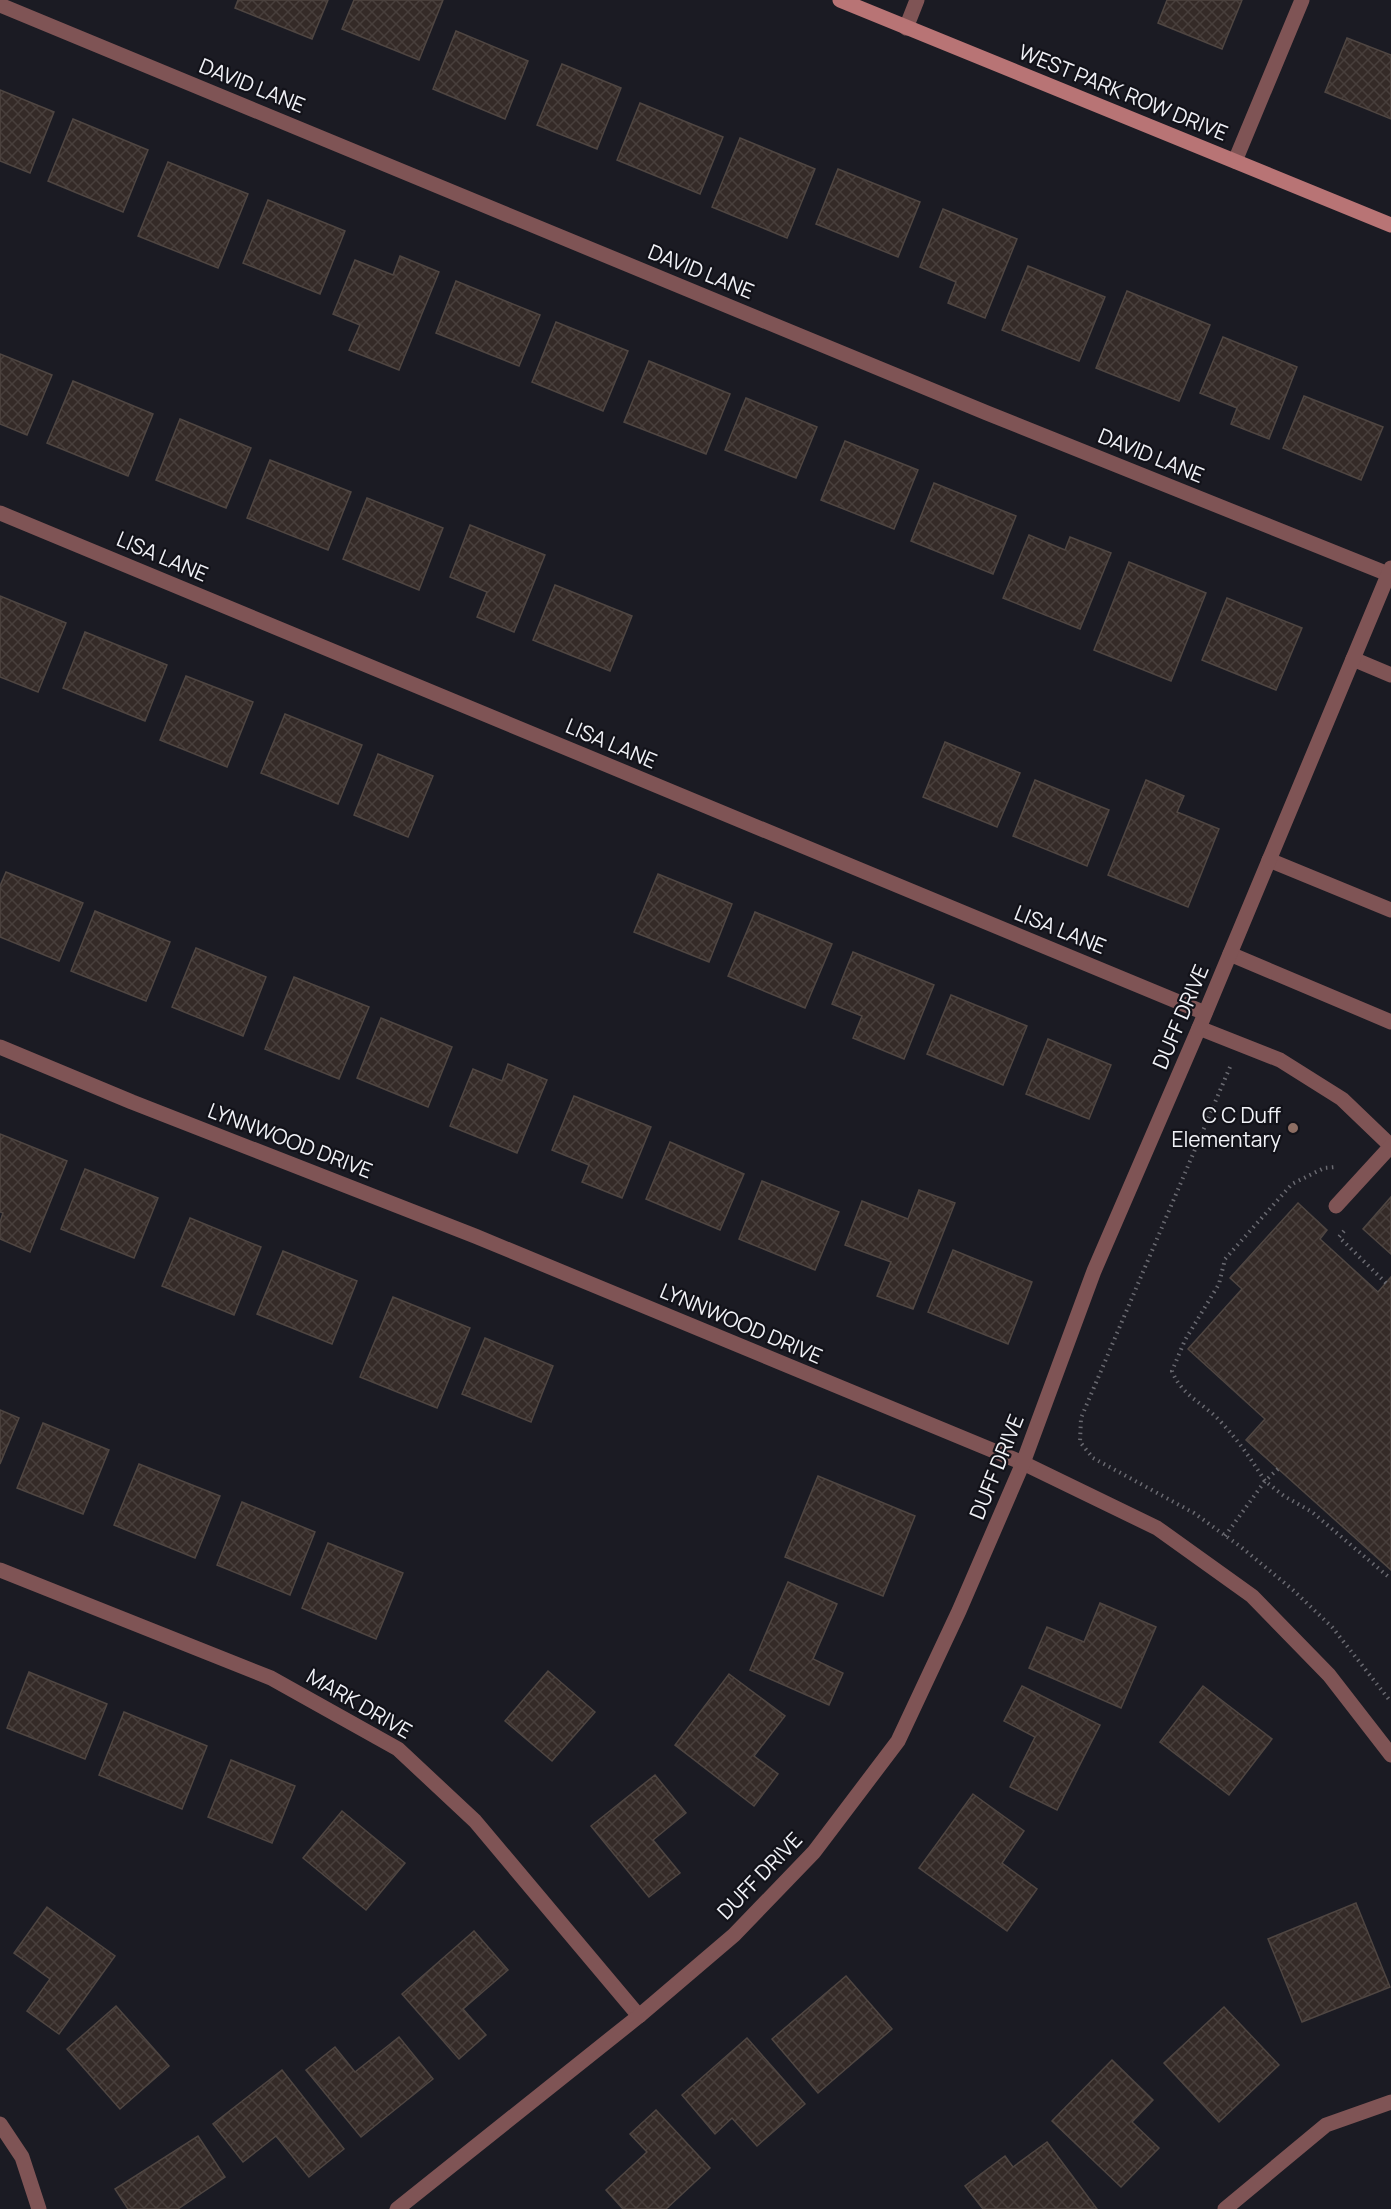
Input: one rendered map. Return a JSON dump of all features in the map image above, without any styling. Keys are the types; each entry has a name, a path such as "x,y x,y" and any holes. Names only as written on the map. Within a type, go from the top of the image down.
{"main road":[{"name":"WEST PARK ROW DRIVE","path":"840,0 1391,225"}],"street":[{"path":"906,28 917,0"},
{"path":"1235,161 1302,0"},
{"name":"DAVID LANE","path":"0,5 987,413 1390,571"},
{"name":"LISA LANE","path":"0,513 1205,1013"},
{"name":"DUFF DRIVE","path":"396,2209 639,2016 734,1935 814,1852 898,1741 959,1611 1023,1463 1094,1271 1199,1028 1390,571"},
{"path":"1353,659 1391,675"},
{"path":"1269,860 1391,910"},
{"path":"1230,954 1391,1022"},
{"path":"1199,1028 1280,1060 1342,1099 1391,1146 1336,1206"},
{"name":"LYNNWOOD DRIVE","path":"0,1047 132,1102 475,1236 1023,1463 1157,1528 1252,1596 1329,1675 1391,1755"},
{"name":"MARK DRIVE","path":"0,1570 271,1678 398,1749 475,1821 639,2016"},
{"path":"1225,2209 1326,2126 1391,2102"},
{"path":"0,2124 22,2157 39,2209"}],"path":[{"path":"1240,1044 1081,1418 1080,1442 1093,1458 1194,1513 1293,1590 1332,1627 1391,1702"},
{"path":"1368,1172 1353,1167 1324,1168 1292,1184 1225,1259 1219,1284 1185,1340 1172,1371 1178,1386 1218,1418 1245,1448 1265,1481 1284,1496 1312,1512 1391,1579"},
{"path":"1346,1229 1339,1237 1386,1283"},
{"path":"1226,1536 1265,1481 1278,1469"}],"building":[{"path":"238,0 328,0 312,39 235,8"},
{"path":"354,0 443,0 419,60 342,29"},
{"path":"1167,0 1242,0 1222,49 1158,23"},
{"path":"456,31 528,61 505,119 433,89"},
{"path":"1347,38 1391,55 1391,119 1325,92"},
{"path":"562,64 621,88 597,149 537,125"},
{"path":"0,90 54,112 30,173 0,161"},
{"path":"640,103 723,137 700,194 617,160"},
{"path":"73,119 148,150 123,212 48,181"},
{"path":"740,138 815,169 787,238 712,207"},
{"path":"168,162 248,194 218,268 138,236"},
{"path":"838,169 920,202 898,257 816,224"},
{"path":"268,200 345,231 320,294 243,263"},
{"path":"943,209 1017,239 985,318 948,303 956,282 920,267"},
{"path":"400,256 439,272 399,370 349,350 360,325 333,314 355,260 393,275"},
{"path":"1028,266 1105,297 1079,361 1002,330"},
{"path":"456,281 540,315 519,366 436,333"},
{"path":"1127,291 1210,325 1179,401 1096,368"},
{"path":"556,322 628,351 603,411 532,382"},
{"path":"1223,337 1297,367 1269,439 1231,424 1237,408 1200,393"},
{"path":"0,354 52,375 27,435 0,424"},
{"path":"649,361 730,394 706,454 624,422"},
{"path":"73,381 153,414 128,476 47,443"},
{"path":"1304,396 1383,427 1361,480 1283,448"},
{"path":"746,398 817,427 796,478 725,450"},
{"path":"180,419 251,448 226,508 156,480"},
{"path":"845,441 918,470 894,529 821,500"},
{"path":"270,460 351,492 328,550 247,518"},
{"path":"934,483 1016,516 993,574 911,541"},
{"path":"367,498 443,528 419,590 343,559"},
{"path":"470,525 545,555 514,632 477,617 487,592 450,577"},
{"path":"1029,535 1065,550 1070,537 1111,553 1080,629 1003,598"},
{"path":"1129,562 1206,593 1171,681 1094,650"},
{"path":"555,585 632,616 610,671 533,640"},
{"path":"0,596 66,623 38,692 0,677"},
{"path":"1227,598 1302,628 1276,690 1202,660"},
{"path":"85,632 167,665 145,721 63,688"},
{"path":"186,676 253,702 227,767 160,740"},
{"path":"285,714 362,745 338,804 261,773"},
{"path":"945,742 1020,773 997,827 923,797"},
{"path":"378,754 433,776 408,837 354,815"},
{"path":"1035,780 1109,810 1087,866 1013,836"},
{"path":"1146,780 1184,796 1177,812 1219,829 1188,907 1108,875"},
{"path":"6,872 83,903 59,961 0,937 0,886"},
{"path":"658,874 732,904 709,962 634,932"},
{"path":"95,911 170,942 146,1001 71,971"},
{"path":"755,912 832,944 805,1008 728,976"},
{"path":"196,948 266,977 243,1036 172,1007"},
{"path":"853,952 934,985 904,1059 853,1038 862,1016 832,1004"},
{"path":"294,977 369,1007 339,1079 265,1049"},
{"path":"951,995 1027,1026 1003,1085 927,1054"},
{"path":"381,1018 452,1047 428,1107 357,1078"},
{"path":"1048,1039 1111,1065 1089,1119 1026,1094"},
{"path":"508,1064 547,1080 517,1153 450,1126 473,1069 502,1081"},
{"path":"574,1096 651,1127 622,1198 582,1182 589,1165 552,1150"},
{"path":"0,1134 67,1161 30,1252 0,1239 0,1222 3,1213 0,1212"},
{"path":"670,1142 744,1174 720,1230 646,1199"},
{"path":"85,1169 158,1198 134,1258 61,1229"},
{"path":"762,1181 839,1212 815,1270 739,1239"},
{"path":"919,1190 955,1203 913,1309 877,1296 891,1262 845,1245 862,1201 908,1219"},
{"path":"1391,1197 1391,1254 1363,1229"},
{"path":"1298,1203 1327,1230 1320,1239 1378,1292 1391,1277 1391,1570 1246,1440 1265,1419 1188,1349 1242,1289 1230,1278"},
{"path":"190,1218 261,1247 234,1315 162,1286"},
{"path":"953,1250 1032,1282 1008,1344 928,1312"},
{"path":"283,1251 357,1281 332,1344 257,1314"},
{"path":"393,1297 470,1328 437,1408 360,1377"},
{"path":"485,1338 553,1366 531,1422 462,1394"},
{"path":"0,1410 19,1418 0,1464"},
{"path":"43,1423 109,1450 83,1514 17,1488"},
{"path":"139,1464 220,1496 195,1558 114,1525"},
{"path":"818,1476 915,1516 883,1596 785,1557"},
{"path":"242,1502 315,1532 290,1595 217,1565"},
{"path":"328,1543 403,1573 376,1639 302,1608"},
{"path":"788,1582 837,1604 813,1659 843,1673 829,1705 750,1670"},
{"path":"1100,1603 1156,1627 1121,1708 1029,1668 1047,1627 1084,1642"},
{"path":"548,1671 595,1712 552,1761 505,1721"},
{"path":"29,1672 107,1704 85,1759 7,1728"},
{"path":"729,1674 785,1716 754,1756 778,1774 754,1806 675,1745"},
{"path":"1022,1686 1100,1725 1057,1810 1010,1787 1035,1737 1004,1721"},
{"path":"1203,1686 1272,1739 1229,1795 1160,1742"},
{"path":"124,1712 207,1746 182,1809 99,1775"},
{"path":"231,1760 295,1786 272,1843 208,1817"},
{"path":"655,1775 686,1813 653,1840 680,1873 649,1897 591,1826"},
{"path":"973,1794 1024,1831 1002,1863 1037,1889 1007,1931 919,1868"},
{"path":"342,1811 405,1863 366,1910 303,1858"},
{"path":"1356,1903 1390,1987 1302,2022 1268,1939"},
{"path":"47,1907 115,1956 59,2034 27,2011 50,1979 14,1953"},
{"path":"474,1931 508,1970 463,2009 486,2035 459,2059 402,1994"},
{"path":"846,1976 892,2029 818,2093 772,2039"},
{"path":"116,2006 169,2066 120,2109 67,2049"},
{"path":"1224,2007 1279,2065 1219,2122 1164,2063"},
{"path":"399,2037 433,2079 361,2137 306,2070 335,2047 355,2072"},
{"path":"747,2038 805,2104 757,2146 732,2118 715,2134 682,2095"},
{"path":"1112,2060 1153,2100 1132,2122 1159,2148 1121,2187 1052,2121"},
{"path":"282,2070 344,2149 309,2177 276,2136 243,2162 213,2124"},
{"path":"656,2110 710,2168 666,2209 623,2209 606,2190 647,2152 630,2134"},
{"path":"198,2136 225,2177 178,2209 128,2209 115,2189"},
{"path":"1047,2142 1097,2209 983,2209 965,2186 1005,2156 1013,2167"}],"place":[{"name":"C C Duff Elementary","path":"1293,1128"}]}
